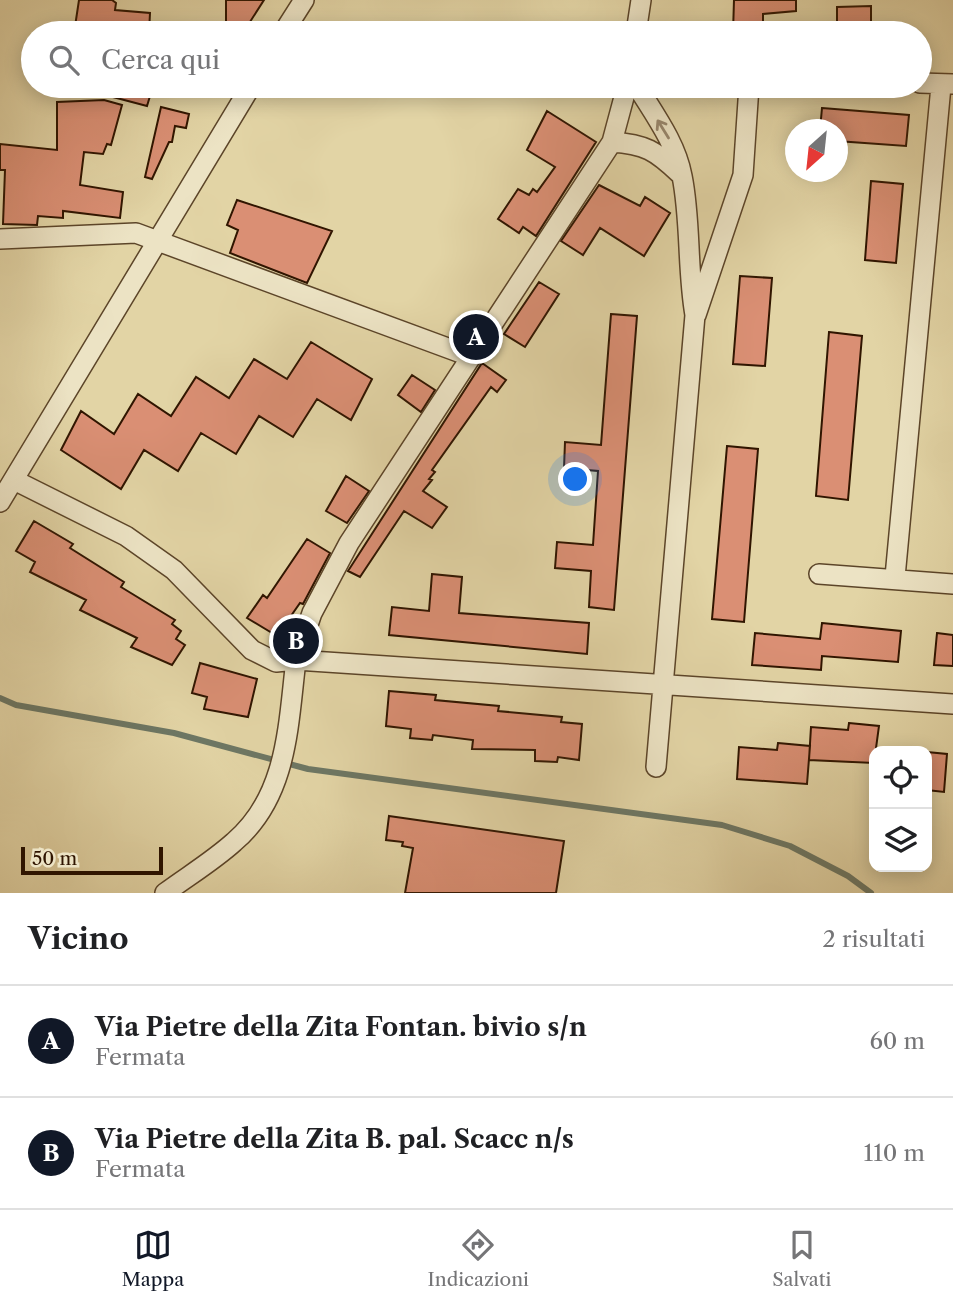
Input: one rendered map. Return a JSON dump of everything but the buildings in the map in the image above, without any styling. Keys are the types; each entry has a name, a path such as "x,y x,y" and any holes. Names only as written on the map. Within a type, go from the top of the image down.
{"street":[{"path":"291,21 304,0"},
{"path":"638,21 641,0"},
{"path":"895,577 947,85"},
{"path":"0,502 244,98"},
{"path":"165,893 235,842 262,813 279,775 296,660 312,614 349,543 612,142 624,98"},
{"path":"644,98 671,142 682,176 689,280 695,315"},
{"path":"656,767 695,315 743,174 748,98"},
{"path":"612,142 635,143 657,152 682,176"},
{"path":"0,239 136,233 472,357"},
{"path":"13,480 126,536 174,570 252,650 276,662 296,660 953,704"},
{"path":"819,574 895,577 953,584"}],"waterway":[{"path":"0,698 16,705 174,733 308,769 722,825 790,846 848,876 871,893"}],"place":[{"name":"Via Pietre della Zita Fontan. bivio s/n","path":"476,337"},
{"name":"Via Pietre della Zita B. pal. Scacc n/s","path":"296,641"}]}
